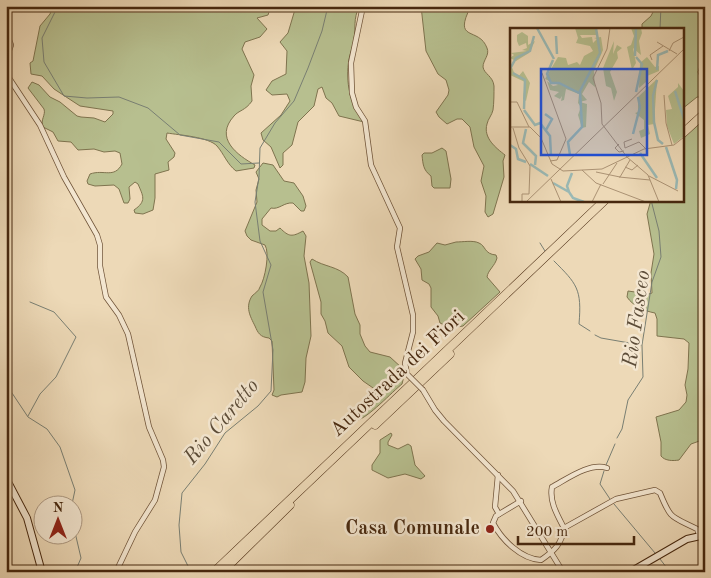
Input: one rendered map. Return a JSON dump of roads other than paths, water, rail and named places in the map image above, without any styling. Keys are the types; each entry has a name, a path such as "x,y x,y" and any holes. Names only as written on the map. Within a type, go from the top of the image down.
{"highway":[{"path":"684,125 705,106"},
{"path":"684,132 705,112"},
{"name":"Autostrada dei Fiori","path":"214,572 604,201"},
{"name":"Autostrada dei Fiori","path":"222,572 612,201"}],"main road":[{"path":"6,478 27,518 42,572"},
{"path":"630,572 675,545 702,535"}],"street":[{"path":"363,6 350,63 352,88 356,107 365,121 371,165 400,228 396,246 413,314 412,332 405,363 407,374 422,390 444,421 513,490 563,572"},
{"path":"6,32 12,45 6,59"},
{"path":"6,70 40,125 64,177 97,236 100,245 100,266 106,297 119,315 128,334 149,427 163,460 164,467 155,500 135,532 116,572"},
{"path":"521,502 496,516 493,523 497,530 525,557 541,560 563,539 564,528 554,508 552,487 582,472 601,467 607,468"},
{"path":"498,475 494,507 499,514"},
{"path":"564,528 616,499 655,490 660,493 666,509 672,517 697,529 702,535"}],"waterway":[{"path":"58,6 42,38 44,62 64,96 87,98 119,97 148,108 180,135 219,142 241,164 259,163"},
{"name":"Rio Caretto","path":"191,572 181,552 179,525 182,493 205,464 225,433 258,406 271,391 273,350 263,292 271,265 260,241 255,202 259,177 260,148 275,123 294,101 322,31 328,6"},
{"name":"Rio Fasceo","path":"660,28 661,6"},
{"name":"Rio Fasceo","path":"617,438 622,429 628,400 643,377 642,345 652,282 661,257 659,231 651,201"},
{"path":"540,243 545,251"},
{"path":"554,261 573,282 580,303 579,324 590,331"},
{"path":"28,416 40,394 56,377 76,337 54,312 30,302"},
{"path":"595,335 601,338 641,345"},
{"path":"6,384 28,417 47,429 60,447 75,490 72,504 74,528 81,558 75,572"},
{"name":"Rio Fasceo","path":"606,465 615,444"},
{"name":"Rio Fasceo","path":"604,471 600,484 610,499"},
{"name":"Rio Fasceo","path":"614,504 655,553"},
{"name":"Rio Fasceo","path":"660,559 670,572"}],"place":[{"name":"Casa Comunale","path":"490,529"}]}
